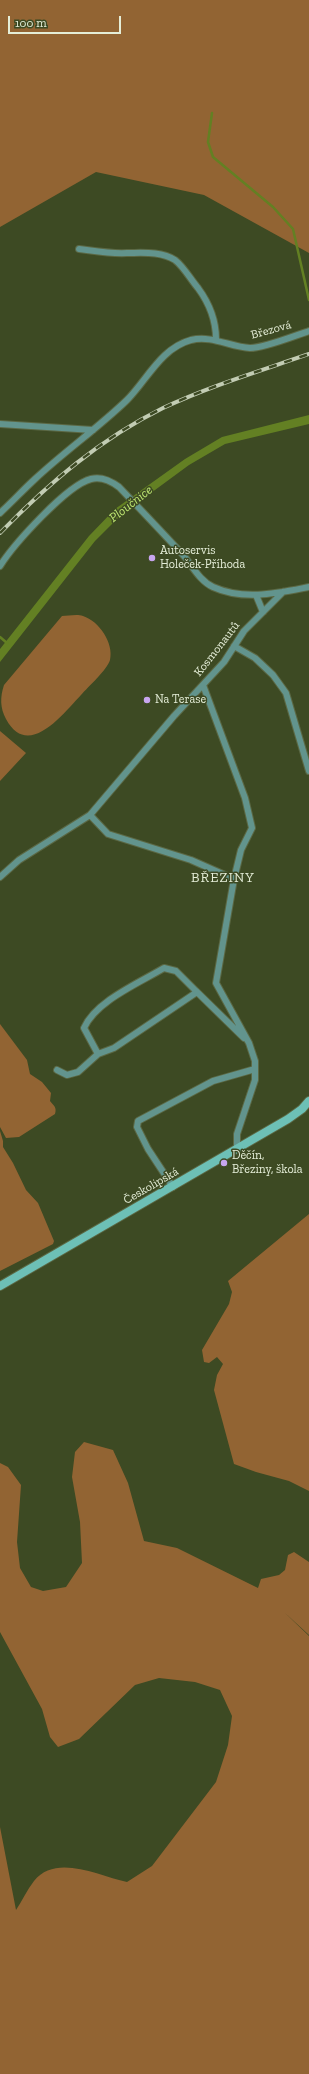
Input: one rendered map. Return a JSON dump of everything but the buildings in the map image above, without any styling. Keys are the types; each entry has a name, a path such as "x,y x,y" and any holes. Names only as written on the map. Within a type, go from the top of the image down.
{"main road":[{"name":"Českolipská","path":"0,1286 288,1119 302,1109 309,1101"}],"street":[{"path":"79,249 128,253 144,252 168,257 176,261 201,292 209,307 215,323 216,339"},
{"name":"Březová","path":"0,513 35,478 128,399 167,354 191,340 216,339 242,347 253,348 309,331"},
{"path":"0,424 93,430"},
{"path":"0,566 27,531 84,481 100,478 113,482 186,558 203,581 217,588 243,595 283,592 309,587"},
{"name":"Kosmonautů","path":"0,877 19,860 90,815 174,716 224,662 244,631 283,592"},
{"path":"256,595 263,612"},
{"path":"234,646 255,658 273,676 286,693 309,771"},
{"path":"203,685 246,798 252,828 249,837 241,850 234,879 216,983 249,1043 255,1061 256,1080 237,1134 237,1149"},
{"path":"90,815 108,834 191,860 234,879"},
{"path":"98,1054 84,1028 88,1018 107,1002 164,968 176,971 249,1043"},
{"path":"57,1070 67,1075 78,1072 98,1054 114,1048 196,991"},
{"path":"173,1187 148,1149 137,1127 138,1121 213,1081 255,1069"}],"shaded area":[{"path":"0,0 309,0 309,253 204,195 96,172 0,227"},
{"path":"81,615 95,623 104,634 110,647 110,660 101,673 55,722 45,730 35,734 24,735 15,731 4,715 1,702 4,685 62,616"},
{"path":"0,731 26,753 0,781"},
{"path":"0,1024 27,1060 30,1074 42,1082 51,1093 50,1101 56,1110 55,1114 19,1137 6,1138 0,1127"},
{"path":"0,1131 3,1147 13,1163 26,1190 38,1203 54,1241 53,1244 0,1271"},
{"path":"309,1214 309,1491 289,1481 234,1464 214,1390 217,1375 223,1364 217,1357 209,1363 204,1362 202,1350 229,1304 232,1292 228,1281"},
{"path":"84,1442 113,1450 128,1483 144,1541 177,1548 258,1588 261,1579 279,1575 285,1570 288,1555 294,1552 309,1562 309,1635 284,1612 309,1636 309,2074 0,2074 0,1827 16,1910 34,1881 43,1873 54,1868 66,1867 78,1869 127,1882 152,1866 216,1782 228,1745 232,1716 220,1690 195,1682 159,1678 135,1685 79,1739 58,1747 50,1737 42,1709 0,1632 0,1463 8,1467 21,1485 17,1542 20,1568 31,1587 43,1591 66,1587 82,1563 80,1522 72,1477 75,1452"}],"water":[{"name":"Ploučnice","path":"309,415 309,424 225,444 189,465 121,515 95,541 0,662 0,649 89,536 115,509 185,459 222,437"}],"waterway":[{"path":"212,113 208,142 213,157 273,207 293,229 309,300"},
{"path":"0,637 7,643"}],"railway":[{"path":"0,533 37,497 76,463 140,420 163,408 199,393 309,354"}],"place":[{"name":"Autoservis Holeček-Příhoda","path":"152,558"},
{"name":"Na Terase","path":"147,700"},
{"name":"Děčín, Březiny, škola","path":"224,1163"}],"district":[{"name":"BŘEZINY","path":"223,878"}]}
